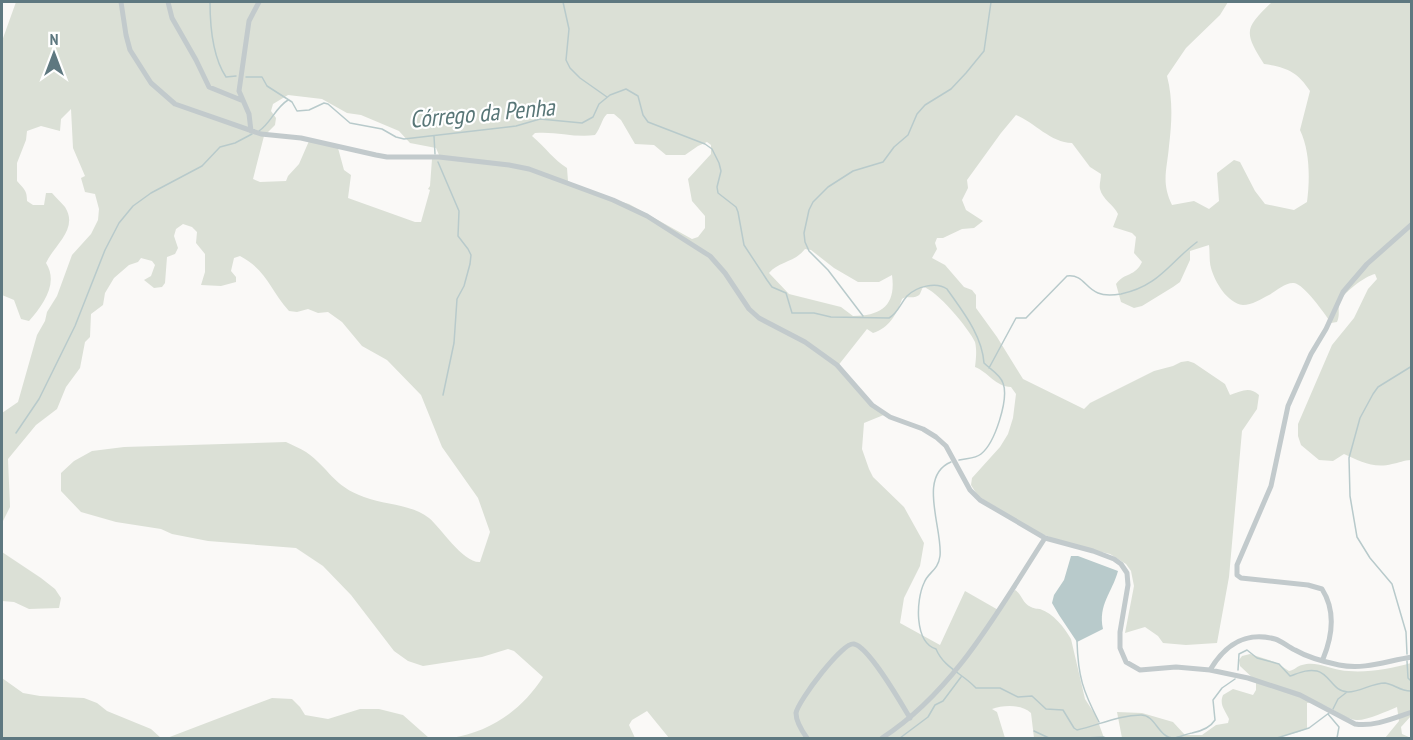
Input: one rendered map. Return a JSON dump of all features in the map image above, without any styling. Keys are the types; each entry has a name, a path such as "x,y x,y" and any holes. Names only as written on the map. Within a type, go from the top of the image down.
{"street":[{"path":"121,2 130,50 151,83 175,104 250,131 301,138 387,157 439,157 529,169 613,200 647,216 684,238 710,256 726,273 749,309 759,318 805,342 837,365 872,405 890,417 936,437 946,446 970,489 980,500 1044,538 1093,551 1121,564 1127,573 1128,585 1120,632 1120,648 1126,662 1140,670 1176,667 1210,670 1248,678 1300,695 1355,724 1364,726 1412,712"},
{"path":"168,2 176,27 209,87 243,101"},
{"path":"250,131 249,114 239,91 247,33 252,14 259,2"},
{"path":"1323,659 1329,646 1332,626 1330,610 1322,589 1308,585 1241,578 1237,575 1237,565 1271,486 1288,406 1311,354 1326,329 1343,292 1367,264 1412,224"},
{"path":"882,738 919,711 954,671 1008,596 1044,538"},
{"path":"1210,670 1219,654 1230,645 1247,638 1276,639 1297,651 1337,664 1358,667 1412,657"},
{"path":"807,738 796,719 796,710 831,662 847,645 853,644 860,647 873,661 910,717"}],"shaded area":[{"path":"16,2 1228,2 1220,15 1186,48 1167,76 1171,111 1166,176 1169,197 1172,205 1194,201 1209,209 1219,201 1217,173 1234,160 1240,162 1255,191 1265,204 1294,210 1307,202 1308,165 1306,147 1300,130 1310,91 1301,79 1291,72 1264,64 1250,37 1252,24 1272,2 1411,2 1411,460 1379,466 1344,454 1333,461 1319,460 1301,445 1298,436 1298,424 1332,345 1354,318 1368,289 1377,279 1375,274 1360,281 1344,295 1339,304 1337,322 1331,323 1309,294 1294,283 1284,285 1250,304 1243,305 1232,300 1222,291 1213,274 1209,245 1190,251 1190,260 1180,282 1142,306 1134,308 1121,302 1116,284 1136,270 1142,262 1134,253 1136,237 1132,233 1113,227 1118,214 1101,193 1101,174 1090,167 1072,143 1057,140 1016,115 967,180 968,188 962,200 966,210 983,221 974,228 962,229 943,238 937,238 935,243 937,249 932,258 945,265 964,287 972,290 976,295 976,308 1023,379 1084,409 1090,403 1154,371 1188,361 1225,384 1230,395 1249,390 1259,395 1257,409 1242,431 1229,577 1217,643 1186,645 1163,643 1158,636 1145,627 1125,633 1134,586 1131,571 1126,564 1110,554 1072,545 1036,532 978,496 971,485 972,478 1000,447 1008,434 1016,394 1011,387 1001,385 975,367 976,348 972,336 944,302 929,289 923,287 918,296 902,299 895,315 884,328 873,333 867,329 837,367 850,383 886,414 864,423 862,449 873,477 904,507 924,543 920,566 904,598 900,623 940,645 965,591 1000,611 1015,590 1028,605 1045,611 1054,618 1071,639 1085,699 1096,716 1104,738 1034,738 1031,713 1023,708 1012,706 992,709 997,712 1005,738 669,738 647,711 632,720 629,725 635,738 451,738 479,731 504,718 525,700 543,677 514,651 508,649 482,657 423,666 408,661 394,651 351,595 323,566 296,548 208,541 172,534 161,529 116,522 81,512 61,491 61,473 74,461 92,451 124,447 286,442 306,452 345,488 354,493 422,513 467,557 480,562 490,532 478,498 442,447 421,395 387,360 362,346 342,322 328,312 318,313 308,309 297,312 289,311 263,274 240,256 234,258 231,271 236,277 236,282 221,286 201,285 205,272 205,254 196,243 197,232 192,227 183,224 176,229 174,236 178,248 175,254 167,257 165,283 162,287 154,288 144,280 151,276 155,265 152,261 141,258 114,278 105,293 103,305 91,314 90,337 85,342 80,368 66,387 57,409 36,425 8,459 10,507 2,523 2,413 18,402 37,335 57,296 72,255 91,234 98,220 99,209 95,194 85,192 81,178 85,176 73,148 71,109 61,119 60,131 41,126 27,131 17,163 17,181 26,192 27,201 33,205 44,205 46,193 52,193 65,207 69,215 69,222 64,236 46,263 51,278 48,294 29,321 21,319 14,300 2,295 2,41","holes":["288,95 322,99 347,113 361,115 399,131 410,143 436,148 439,155 432,159 428,189 430,190 421,222 415,222 348,198 351,175 344,170 338,148 309,141 299,164 286,181 260,182 253,179 264,136 275,125 276,118 271,111 273,104","614,114 621,120 635,144 654,145 666,155 685,155 707,142 711,145 711,154 688,179 692,201 705,216 705,228 698,237 692,239 629,204 586,191 568,181 567,168 532,136 535,133 595,135 605,116","805,249 811,250 834,268 858,282 879,282 892,275 892,294 889,301 880,311 853,316 841,307 789,294 769,273 777,266 801,254"]},
{"path":"2,552 55,589 61,598 59,608 29,609 14,602 2,601"},
{"path":"1071,556 1078,556 1118,571 1102,612 1103,629 1077,642 1052,603 1054,595 1064,580"},
{"path":"1250,654 1275,662 1289,671 1307,664 1340,670 1367,671 1411,663 1411,716 1401,727 1402,734 1411,738 1385,738 1399,721 1397,707 1356,720 1314,702 1307,703 1307,728 1276,738 1122,738 1117,712 1142,713 1173,722 1185,735 1202,735 1216,725 1228,723 1229,719 1222,705 1223,695 1233,689 1253,695 1256,690 1256,681 1240,666 1239,660 1242,656"},
{"path":"2,678 23,693 84,698 97,703 107,711 151,729 161,738 2,738"},
{"path":"272,698 292,699 305,715 328,719 360,709 379,709 403,715 429,738 167,738"}],"waterway":[{"name":"Córrego da Penha","path":"210,2 211,31 221,69 226,77 236,76"},
{"path":"563,2 569,29 566,60 580,78 607,97"},
{"path":"863,316 828,270 809,251 804,233 809,210 813,202 828,187 853,171 883,162 894,147 908,135 917,114 925,105 951,89 966,73 984,51 991,2"},
{"name":"Córrego da Penha","path":"246,77 262,77 267,86 292,102 297,111 309,110 324,103 328,104 350,123 382,129 404,139 516,126 540,119 582,123 593,117 599,104 610,95 626,89 638,96 643,115 648,122 705,144 712,149 721,171 717,187 718,193 736,207 744,245 772,287 786,293 792,313 814,313 831,317 889,318 907,296 916,290 932,285 947,289 976,333 984,363 1000,377 1004,390 1002,410 991,441 976,457 959,460"},
{"path":"259,131 288,100"},
{"path":"16,433 39,399 75,326 105,250 119,223 133,206 151,193 202,166 220,147 235,143 252,134"},
{"path":"434,136 435,154"},
{"path":"438,162 459,211 458,236 471,255 464,286 457,299 454,343 443,395"},
{"path":"989,368 1016,318 1026,318 1067,276 1077,277 1101,294 1121,294 1154,280 1197,242"},
{"path":"1407,654 1406,632 1392,584 1370,558 1357,537 1350,496 1349,458 1360,418 1373,394 1378,387 1412,366"},
{"name":"Córrego da Penha","path":"951,462 941,469 935,479 933,491 940,556 921,590 918,610 920,630 929,645 936,649 948,666 976,688 1000,688 1018,697 1032,696 1046,709 1063,710 1077,730 1117,718 1141,715 1150,719 1164,734 1174,738 1211,725 1215,720 1213,700 1222,688 1235,679"},
{"path":"1077,641 1082,683 1099,722"},
{"name":"Córrego da Penha","path":"1238,670 1239,654 1247,650 1257,658 1279,664 1290,676 1317,671 1343,691 1353,692 1385,683 1412,691"},
{"path":"1407,661 1408,678 1412,682"},
{"path":"900,738 928,717 935,705 943,701 961,677"},
{"path":"1333,709 1338,699 1347,692"},
{"path":"1277,738 1309,728 1329,713"},
{"path":"1328,714 1339,727 1337,738"},
{"path":"1034,731 1049,738"},
{"path":"1086,738 1106,738"}]}
